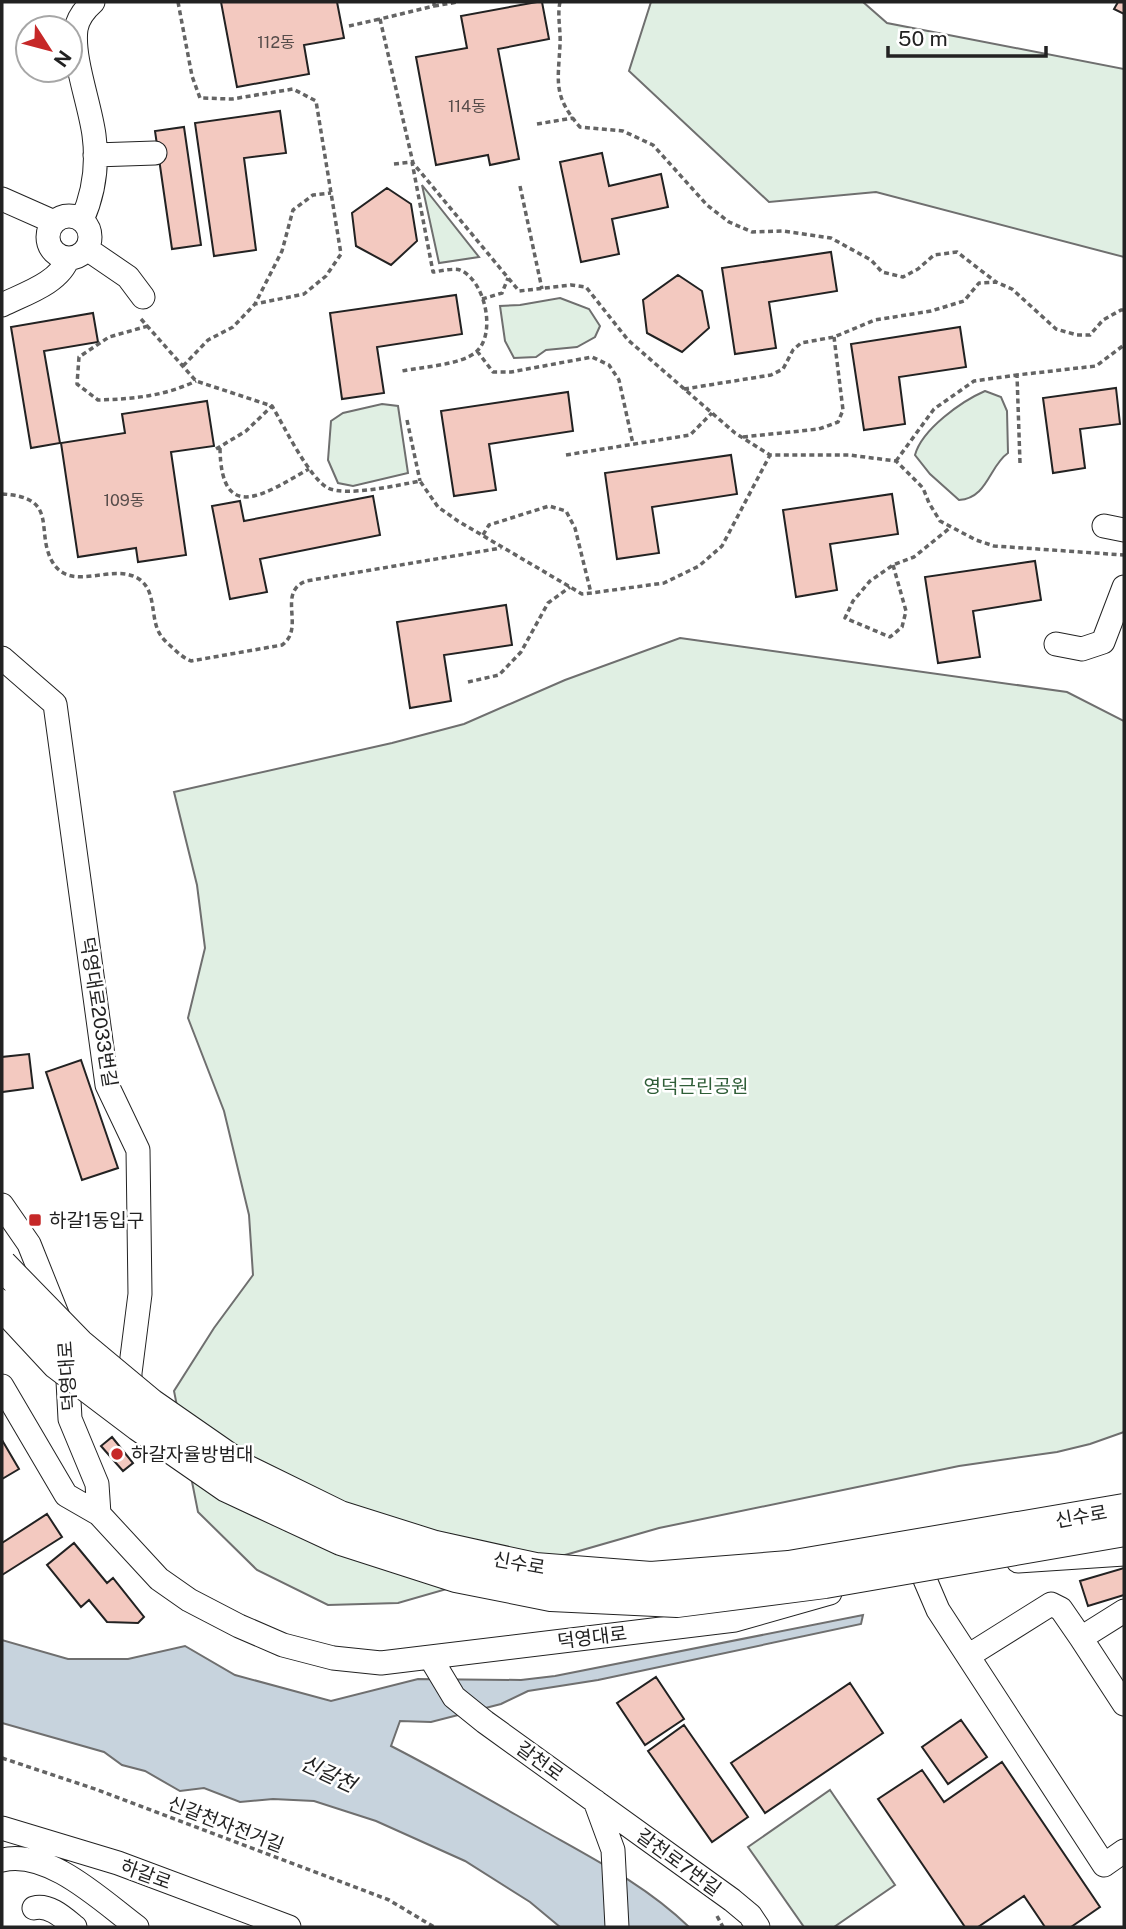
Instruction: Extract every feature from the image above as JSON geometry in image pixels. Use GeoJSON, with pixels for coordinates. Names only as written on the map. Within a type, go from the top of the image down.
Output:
{"type":"FeatureCollection","features":[{"type":"Feature","properties":{"kind":"main road","name":"신수로"},"geometry":{"type":"LineString","coordinates":[[2,1265],[89,1353],[151,1404],[246,1470],[340,1516],[435,1546],[523,1566],[651,1577],[789,1566],[1124,1509]]}},
{"type":"Feature","properties":{"kind":"main road","name":"신수로"},"geometry":{"type":"LineString","coordinates":[[2,1305],[57,1364],[139,1426],[227,1487],[341,1540],[456,1577],[538,1593],[677,1602],[825,1583],[1124,1531]]}},
{"type":"Feature","properties":{"kind":"street"},"geometry":{"type":"LineString","coordinates":[[82,220],[92,195],[95,155],[91,115],[76,40],[79,20],[93,2]]}},
{"type":"Feature","properties":{"kind":"street"},"geometry":{"type":"LineString","coordinates":[[95,155],[155,153]]}},
{"type":"Feature","properties":{"kind":"street"},"geometry":{"type":"LineString","coordinates":[[2,199],[54,222]]}},
{"type":"Feature","properties":{"kind":"street"},"geometry":{"type":"LineString","coordinates":[[2,305],[55,278],[77,253],[90,236],[82,220],[65,216],[54,222],[48,234],[51,247],[61,256],[77,253],[128,277],[143,297]]}},
{"type":"Feature","properties":{"kind":"street"},"geometry":{"type":"LineString","coordinates":[[1056,644],[1082,649],[1103,642],[1124,587]]}},
{"type":"Feature","properties":{"kind":"street","name":"덕영대로2033번길"},"geometry":{"type":"LineString","coordinates":[[2,658],[55,704],[107,1085],[138,1150],[140,1294],[130,1373],[129,1428]]}},
{"type":"Feature","properties":{"kind":"street","name":"덕영대로"},"geometry":{"type":"LineString","coordinates":[[2,1205],[29,1244],[66,1336],[70,1419],[97,1484],[99,1514]]}},
{"type":"Feature","properties":{"kind":"street","name":"덕영대로"},"geometry":{"type":"LineString","coordinates":[[2,1386],[66,1495],[99,1514],[159,1579],[189,1600],[261,1636],[282,1645],[333,1658],[382,1663],[735,1620],[920,1568],[1124,1554]]}},
{"type":"Feature","properties":{"kind":"street"},"geometry":{"type":"LineString","coordinates":[[920,1568],[938,1610],[1104,1865],[1124,1851]]}},
{"type":"Feature","properties":{"kind":"street"},"geometry":{"type":"LineString","coordinates":[[968,1656],[1051,1604],[1061,1609],[1124,1704]]}},
{"type":"Feature","properties":{"kind":"street"},"geometry":{"type":"LineString","coordinates":[[1080,1638],[1124,1611]]}},
{"type":"Feature","properties":{"kind":"street","name":"갈천로"},"geometry":{"type":"LineString","coordinates":[[430,1657],[454,1697],[595,1801]]}},
{"type":"Feature","properties":{"kind":"street"},"geometry":{"type":"LineString","coordinates":[[595,1801],[613,1850],[617,1927]]}},
{"type":"Feature","properties":{"kind":"street","name":"갈천로7번길"},"geometry":{"type":"LineString","coordinates":[[595,1801],[732,1900],[750,1915],[758,1927]]}},
{"type":"Feature","properties":{"kind":"street","name":"하갈로"},"geometry":{"type":"LineString","coordinates":[[2,1828],[118,1863],[289,1927]]}},
{"type":"Feature","properties":{"kind":"street"},"geometry":{"type":"LineString","coordinates":[[2,1860],[32,1860],[51,1867],[85,1888],[137,1927]]}},
{"type":"Feature","properties":{"kind":"street"},"geometry":{"type":"LineString","coordinates":[[34,1908],[40,1906],[61,1915],[75,1927]]}},
{"type":"Feature","properties":{"kind":"path"},"geometry":{"type":"LineString","coordinates":[[178,2],[192,76],[200,98],[232,99],[293,89],[316,101],[341,254],[326,276],[304,294],[255,304]]}},
{"type":"Feature","properties":{"kind":"path"},"geometry":{"type":"LineString","coordinates":[[349,26],[434,4],[458,2]]}},
{"type":"Feature","properties":{"kind":"path"},"geometry":{"type":"LineString","coordinates":[[560,2],[560,46],[556,77],[563,104],[573,118],[580,127],[623,131],[653,145],[707,205],[729,222],[752,232],[783,231],[831,238],[872,260],[882,272],[903,277],[918,269],[934,255],[957,252],[996,282],[1012,289],[1056,329],[1077,335],[1090,335],[1104,320],[1124,310]]}},
{"type":"Feature","properties":{"kind":"path"},"geometry":{"type":"LineString","coordinates":[[380,19],[433,272],[458,269],[470,276],[486,307],[487,331],[477,351],[460,360],[402,372]]}},
{"type":"Feature","properties":{"kind":"path"},"geometry":{"type":"LineString","coordinates":[[537,124],[573,118]]}},
{"type":"Feature","properties":{"kind":"path"},"geometry":{"type":"LineString","coordinates":[[394,164],[412,162]]}},
{"type":"Feature","properties":{"kind":"path"},"geometry":{"type":"LineString","coordinates":[[412,162],[519,291],[571,285],[586,286],[628,340],[741,437],[771,455],[849,455],[896,461],[923,488],[940,521],[976,540],[995,546],[1124,555]]}},
{"type":"Feature","properties":{"kind":"path"},"geometry":{"type":"LineString","coordinates":[[520,186],[542,289]]}},
{"type":"Feature","properties":{"kind":"path"},"geometry":{"type":"LineString","coordinates":[[183,366],[208,340],[233,327],[255,304],[282,251],[293,210],[313,195],[331,193]]}},
{"type":"Feature","properties":{"kind":"path"},"geometry":{"type":"LineString","coordinates":[[482,299],[502,293],[508,278]]}},
{"type":"Feature","properties":{"kind":"path"},"geometry":{"type":"LineString","coordinates":[[684,389],[771,375],[783,369],[793,350],[801,343],[834,337],[875,320],[931,311],[964,300],[979,283],[996,282]]}},
{"type":"Feature","properties":{"kind":"path"},"geometry":{"type":"LineString","coordinates":[[143,297],[139,316],[196,381],[272,406],[309,469],[326,487],[341,492],[420,481]]}},
{"type":"Feature","properties":{"kind":"path"},"geometry":{"type":"LineString","coordinates":[[148,327],[109,337],[79,357],[77,384],[98,400],[131,399],[174,391],[196,381]]}},
{"type":"Feature","properties":{"kind":"path"},"geometry":{"type":"LineString","coordinates":[[741,437],[820,429],[838,422],[843,410],[834,337]]}},
{"type":"Feature","properties":{"kind":"path"},"geometry":{"type":"LineString","coordinates":[[896,461],[934,409],[974,381],[1096,366],[1124,345]]}},
{"type":"Feature","properties":{"kind":"path"},"geometry":{"type":"LineString","coordinates":[[477,351],[493,372],[512,372],[592,357],[609,365],[619,380],[633,444]]}},
{"type":"Feature","properties":{"kind":"path"},"geometry":{"type":"LineString","coordinates":[[1017,375],[1020,463]]}},
{"type":"Feature","properties":{"kind":"path"},"geometry":{"type":"LineString","coordinates":[[272,406],[246,431],[218,448],[220,468],[230,491],[240,498],[254,497],[309,469]]}},
{"type":"Feature","properties":{"kind":"path"},"geometry":{"type":"LineString","coordinates":[[566,456],[690,435],[712,413]]}},
{"type":"Feature","properties":{"kind":"path"},"geometry":{"type":"LineString","coordinates":[[407,420],[420,481],[438,507],[582,594],[664,583],[699,566],[722,546],[771,455]]}},
{"type":"Feature","properties":{"kind":"path"},"geometry":{"type":"LineString","coordinates":[[2,494],[22,497],[36,505],[43,518],[50,558],[61,571],[80,577],[126,573],[140,580],[149,590],[156,627],[161,636],[191,661],[275,647],[287,641],[293,627],[291,596],[297,587],[306,581],[503,547]]}},
{"type":"Feature","properties":{"kind":"path"},"geometry":{"type":"LineString","coordinates":[[483,535],[489,525],[549,506],[566,511],[575,528],[591,593]]}},
{"type":"Feature","properties":{"kind":"path"},"geometry":{"type":"LineString","coordinates":[[893,565],[905,611],[902,627],[890,637],[845,618],[853,601],[870,581],[893,565],[914,557],[951,527]]}},
{"type":"Feature","properties":{"kind":"path"},"geometry":{"type":"LineString","coordinates":[[468,682],[499,675],[521,652],[548,603],[570,587]]}},
{"type":"Feature","properties":{"kind":"path","name":"신갈천자전거길"},"geometry":{"type":"LineString","coordinates":[[2,1758],[99,1790],[389,1900],[434,1927]]}},
{"type":"Feature","properties":{"kind":"green space"},"geometry":{"type":"Polygon","coordinates":[[[651,2],[863,2],[887,23],[1124,69],[1124,257],[876,192],[769,202],[629,71],[651,2]]]}},
{"type":"Feature","properties":{"kind":"green space"},"geometry":{"type":"Polygon","coordinates":[[[422,185],[479,257],[439,263],[422,185]]]}},
{"type":"Feature","properties":{"kind":"green space"},"geometry":{"type":"Polygon","coordinates":[[[560,298],[589,309],[600,326],[595,337],[577,347],[546,350],[536,357],[514,358],[505,341],[500,306],[560,298]]]}},
{"type":"Feature","properties":{"kind":"green space"},"geometry":{"type":"Polygon","coordinates":[[[985,391],[1001,397],[1007,411],[1008,453],[976,494],[959,500],[930,474],[915,455],[919,445],[934,426],[965,402],[985,391]]]}},
{"type":"Feature","properties":{"kind":"green space"},"geometry":{"type":"Polygon","coordinates":[[[382,404],[398,406],[408,473],[353,486],[338,483],[328,460],[331,421],[343,413],[382,404]]]}},
{"type":"Feature","properties":{"kind":"green space","name":"영덕근린공원"},"geometry":{"type":"Polygon","coordinates":[[[680,638],[1067,692],[1124,721],[1124,1432],[1057,1452],[959,1466],[659,1528],[398,1603],[328,1605],[257,1570],[198,1512],[174,1391],[214,1328],[253,1275],[249,1215],[224,1111],[188,1018],[205,948],[197,885],[174,792],[464,724],[565,680],[680,638]]]}},
{"type":"Feature","properties":{"kind":"green space"},"geometry":{"type":"Polygon","coordinates":[[[830,1790],[895,1885],[834,1927],[804,1927],[748,1847],[830,1790]]]}},
{"type":"Feature","properties":{"kind":"water","name":"신갈천"},"geometry":{"type":"Polygon","coordinates":[[[863,1615],[861,1624],[598,1680],[528,1691],[501,1704],[431,1722],[400,1721],[391,1746],[621,1875],[656,1899],[689,1927],[560,1927],[530,1902],[465,1861],[376,1821],[314,1801],[273,1799],[240,1802],[204,1788],[180,1791],[145,1771],[122,1765],[104,1752],[2,1723],[2,1640],[68,1659],[128,1659],[185,1646],[235,1675],[331,1701],[418,1679],[521,1680],[555,1676],[863,1615]]]}},
{"type":"Feature","properties":{"kind":"building"},"geometry":{"type":"Polygon","coordinates":[[[221,2],[337,2],[344,38],[304,45],[309,74],[237,87],[221,2]]]}},
{"type":"Feature","properties":{"kind":"building"},"geometry":{"type":"Polygon","coordinates":[[[542,2],[549,39],[498,49],[519,159],[490,165],[488,155],[436,165],[416,57],[467,48],[461,16],[542,2]]]}},
{"type":"Feature","properties":{"kind":"building"},"geometry":{"type":"Polygon","coordinates":[[[1118,2],[1124,2],[1124,14],[1114,9],[1118,2]]]}},
{"type":"Feature","properties":{"kind":"building"},"geometry":{"type":"Polygon","coordinates":[[[280,111],[286,153],[244,158],[256,250],[214,256],[195,123],[280,111]]]}},
{"type":"Feature","properties":{"kind":"building"},"geometry":{"type":"Polygon","coordinates":[[[184,127],[201,245],[172,249],[155,131],[184,127]]]}},
{"type":"Feature","properties":{"kind":"building"},"geometry":{"type":"Polygon","coordinates":[[[602,153],[609,186],[661,174],[668,207],[612,219],[619,254],[581,262],[560,162],[602,153]]]}},
{"type":"Feature","properties":{"kind":"building"},"geometry":{"type":"Polygon","coordinates":[[[387,188],[411,204],[417,241],[391,265],[356,246],[352,213],[387,188]]]}},
{"type":"Feature","properties":{"kind":"building"},"geometry":{"type":"Polygon","coordinates":[[[831,252],[837,291],[769,302],[776,348],[735,354],[722,268],[831,252]]]}},
{"type":"Feature","properties":{"kind":"building"},"geometry":{"type":"Polygon","coordinates":[[[678,275],[702,291],[709,328],[682,352],[647,333],[643,300],[678,275]]]}},
{"type":"Feature","properties":{"kind":"building"},"geometry":{"type":"Polygon","coordinates":[[[456,295],[462,334],[377,347],[384,393],[342,399],[330,313],[456,295]]]}},
{"type":"Feature","properties":{"kind":"building"},"geometry":{"type":"Polygon","coordinates":[[[93,313],[98,342],[44,351],[60,443],[31,448],[11,327],[93,313]]]}},
{"type":"Feature","properties":{"kind":"building"},"geometry":{"type":"Polygon","coordinates":[[[960,327],[966,367],[899,377],[905,424],[864,430],[851,344],[960,327]]]}},
{"type":"Feature","properties":{"kind":"building"},"geometry":{"type":"Polygon","coordinates":[[[1116,388],[1120,424],[1080,429],[1085,468],[1053,473],[1043,398],[1116,388]]]}},
{"type":"Feature","properties":{"kind":"building"},"geometry":{"type":"Polygon","coordinates":[[[568,392],[573,431],[489,444],[496,490],[454,496],[441,411],[568,392]]]}},
{"type":"Feature","properties":{"kind":"building"},"geometry":{"type":"Polygon","coordinates":[[[207,401],[214,446],[171,452],[186,555],[138,562],[136,548],[78,557],[61,443],[125,433],[122,414],[207,401]]]}},
{"type":"Feature","properties":{"kind":"building"},"geometry":{"type":"Polygon","coordinates":[[[731,455],[737,494],[652,507],[659,553],[617,559],[605,473],[731,455]]]}},
{"type":"Feature","properties":{"kind":"building"},"geometry":{"type":"Polygon","coordinates":[[[892,494],[898,534],[830,544],[837,590],[796,597],[783,510],[892,494]]]}},
{"type":"Feature","properties":{"kind":"building"},"geometry":{"type":"Polygon","coordinates":[[[373,496],[380,535],[260,559],[267,592],[230,599],[212,506],[240,501],[244,521],[373,496]]]}},
{"type":"Feature","properties":{"kind":"building"},"geometry":{"type":"Polygon","coordinates":[[[1035,561],[1041,600],[973,611],[980,657],[938,663],[925,577],[1035,561]]]}},
{"type":"Feature","properties":{"kind":"building"},"geometry":{"type":"Polygon","coordinates":[[[506,605],[512,645],[444,655],[451,701],[410,708],[397,622],[506,605]]]}},
{"type":"Feature","properties":{"kind":"building"},"geometry":{"type":"Polygon","coordinates":[[[29,1054],[33,1088],[2,1092],[2,1057],[29,1054]]]}},
{"type":"Feature","properties":{"kind":"building"},"geometry":{"type":"Polygon","coordinates":[[[81,1060],[118,1168],[82,1180],[46,1072],[81,1060]]]}},
{"type":"Feature","properties":{"kind":"building","name":"하갈자율방범대"},"geometry":{"type":"Polygon","coordinates":[[[112,1437],[133,1463],[123,1471],[101,1446],[112,1437]]]}},
{"type":"Feature","properties":{"kind":"building"},"geometry":{"type":"Polygon","coordinates":[[[2,1440],[19,1469],[2,1479],[2,1440]]]}},
{"type":"Feature","properties":{"kind":"building"},"geometry":{"type":"Polygon","coordinates":[[[47,1514],[62,1537],[2,1575],[2,1543],[47,1514]]]}},
{"type":"Feature","properties":{"kind":"building"},"geometry":{"type":"Polygon","coordinates":[[[74,1543],[107,1583],[113,1578],[144,1617],[138,1623],[107,1622],[89,1600],[81,1607],[47,1565],[74,1543]]]}},
{"type":"Feature","properties":{"kind":"building"},"geometry":{"type":"Polygon","coordinates":[[[1124,1568],[1124,1595],[1088,1606],[1080,1581],[1124,1568]]]}},
{"type":"Feature","properties":{"kind":"building"},"geometry":{"type":"Polygon","coordinates":[[[656,1677],[684,1719],[645,1745],[617,1703],[656,1677]]]}},
{"type":"Feature","properties":{"kind":"building"},"geometry":{"type":"Polygon","coordinates":[[[850,1683],[883,1733],[765,1813],[731,1763],[850,1683]]]}},
{"type":"Feature","properties":{"kind":"building"},"geometry":{"type":"Polygon","coordinates":[[[961,1720],[987,1757],[948,1784],[922,1747],[961,1720]]]}},
{"type":"Feature","properties":{"kind":"building"},"geometry":{"type":"Polygon","coordinates":[[[684,1725],[748,1817],[712,1842],[648,1751],[684,1725]]]}},
{"type":"Feature","properties":{"kind":"building"},"geometry":{"type":"Polygon","coordinates":[[[1002,1762],[1100,1907],[1071,1927],[1045,1927],[1024,1896],[978,1927],[965,1927],[878,1799],[922,1770],[944,1802],[1002,1762]]]}},
{"type":"Feature","properties":{"kind":"place","name":"하갈1동입구"},"geometry":{"type":"Point","coordinates":[35,1220]}},
{"type":"Feature","properties":{"kind":"place","name":"하갈자율방범대"},"geometry":{"type":"Point","coordinates":[117,1454]}}]}
